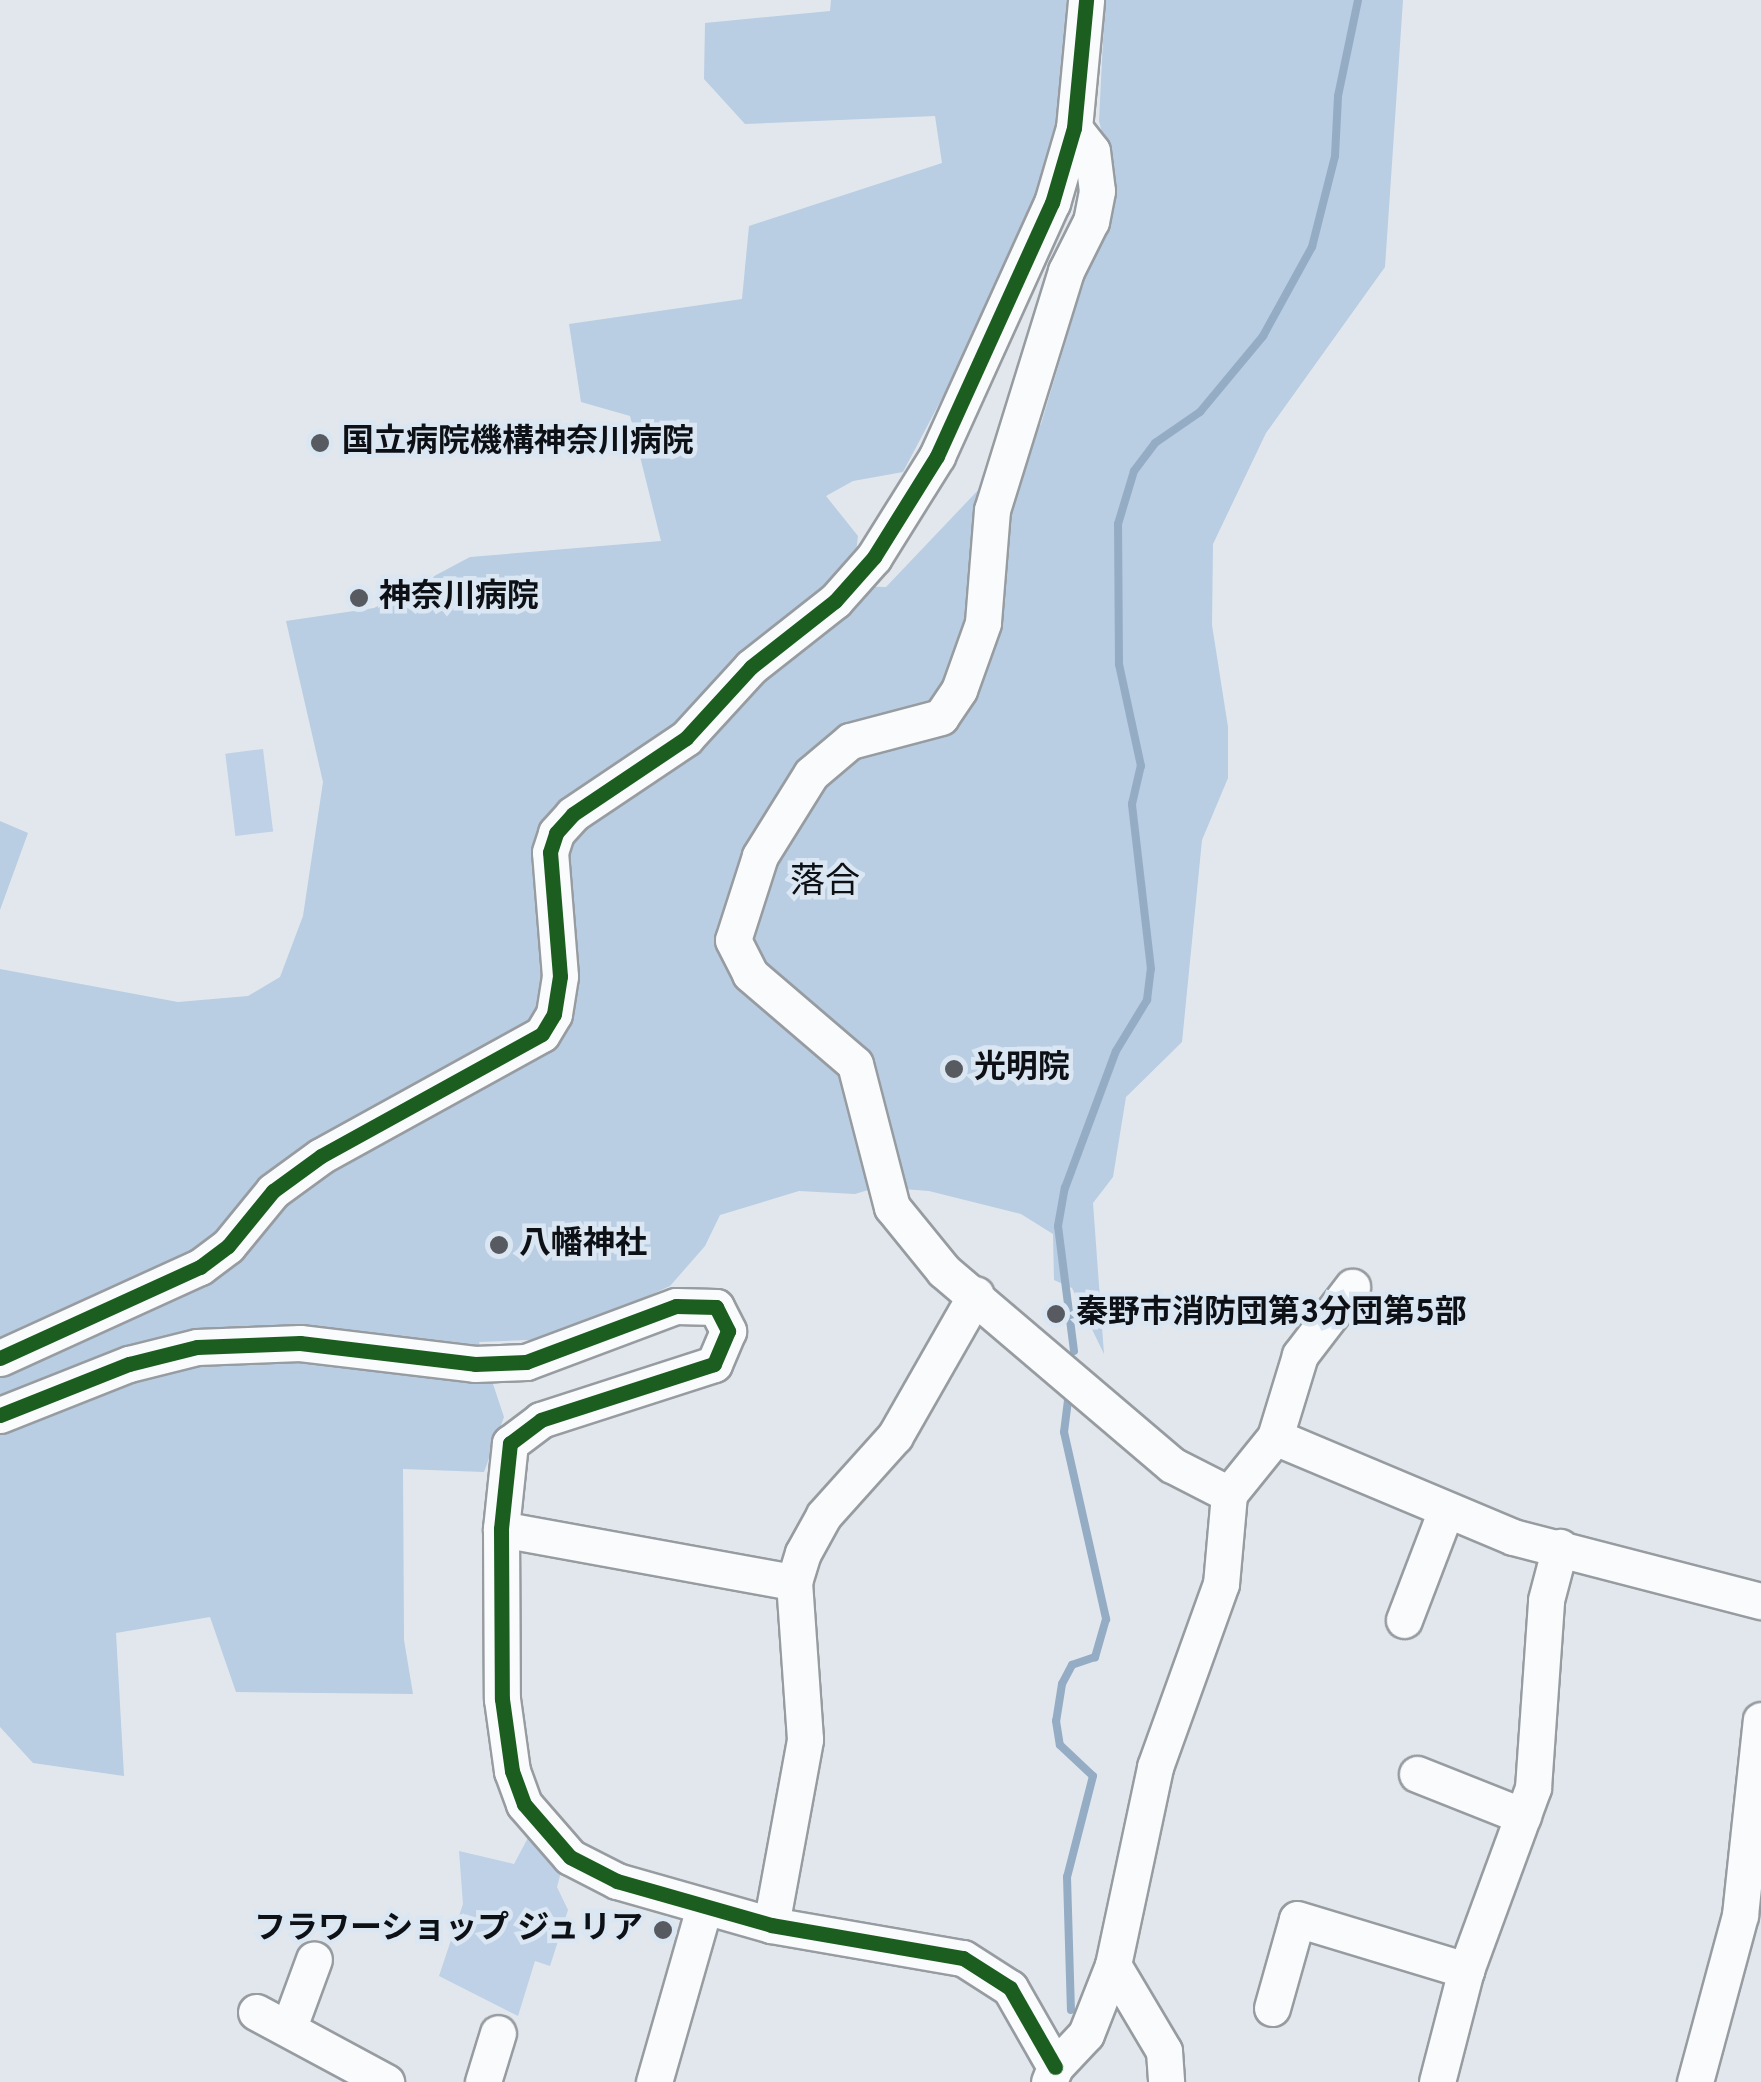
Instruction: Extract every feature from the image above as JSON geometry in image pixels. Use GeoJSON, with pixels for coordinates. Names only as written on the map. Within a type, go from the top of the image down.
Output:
{"type":"FeatureCollection","features":[{"type":"Feature","properties":{"kind":"street"},"geometry":{"type":"LineString","coordinates":[[0,1358],[200,1268],[273,1191],[322,1156],[542,1034],[554,1014],[560,976],[550,852],[556,833],[573,814],[686,738],[751,668],[835,601],[874,556],[936,456],[1052,203],[1074,128],[1086,0]]}},
{"type":"Feature","properties":{"kind":"street"},"geometry":{"type":"LineString","coordinates":[[1074,128],[1092,151],[1097,191],[1091,221],[1066,272],[992,510],[983,623],[959,690],[941,716],[850,741],[810,774],[760,856],[733,940],[750,974],[855,1064],[892,1207],[944,1271],[976,1294],[1172,1465],[1229,1494]]}},
{"type":"Feature","properties":{"kind":"street"},"geometry":{"type":"LineString","coordinates":[[927,1375],[944,1271]]}},
{"type":"Feature","properties":{"kind":"street"},"geometry":{"type":"LineString","coordinates":[[0,1414],[128,1364],[197,1347],[256,1340],[474,1364],[526,1362],[676,1306],[716,1307],[728,1331],[714,1364],[541,1420],[510,1443],[500,1530],[502,1698],[512,1771],[524,1804],[570,1858],[617,1881],[771,1925],[963,1958],[1010,1988],[1052,2074],[1086,2034],[1113,1965],[1154,1766],[1222,1584],[1229,1494],[1274,1437],[1300,1354],[1352,1287]]}},
{"type":"Feature","properties":{"kind":"street"},"geometry":{"type":"LineString","coordinates":[[771,1925],[805,1739],[794,1582],[824,1515],[895,1436],[976,1294]]}},
{"type":"Feature","properties":{"kind":"street"},"geometry":{"type":"LineString","coordinates":[[1274,1437],[1446,1510],[1560,1547],[1761,1601]]}},
{"type":"Feature","properties":{"kind":"street"},"geometry":{"type":"LineString","coordinates":[[1404,1620],[1446,1510]]}},
{"type":"Feature","properties":{"kind":"street"},"geometry":{"type":"LineString","coordinates":[[500,1530],[794,1582]]}},
{"type":"Feature","properties":{"kind":"street"},"geometry":{"type":"LineString","coordinates":[[1437,2082],[1466,1970],[1533,1788],[1542,1716],[1546,1600],[1560,1547]]}},
{"type":"Feature","properties":{"kind":"street"},"geometry":{"type":"LineString","coordinates":[[1695,2082],[1720,1970],[1750,1916],[1761,1720]]}},
{"type":"Feature","properties":{"kind":"street"},"geometry":{"type":"LineString","coordinates":[[1417,1774],[1523,1816]]}},
{"type":"Feature","properties":{"kind":"street"},"geometry":{"type":"LineString","coordinates":[[654,2082],[704,1908]]}},
{"type":"Feature","properties":{"kind":"street"},"geometry":{"type":"LineString","coordinates":[[1272,2008],[1299,1908],[1466,1970]]}},
{"type":"Feature","properties":{"kind":"street"},"geometry":{"type":"LineString","coordinates":[[289,2026],[314,1959]]}},
{"type":"Feature","properties":{"kind":"street"},"geometry":{"type":"LineString","coordinates":[[1113,1965],[1164,2051],[1166,2082]]}},
{"type":"Feature","properties":{"kind":"street"},"geometry":{"type":"LineString","coordinates":[[256,2012],[289,2026],[386,2082]]}},
{"type":"Feature","properties":{"kind":"street"},"geometry":{"type":"LineString","coordinates":[[483,2082],[498,2033]]}},
{"type":"Feature","properties":{"kind":"shaded area"},"geometry":{"type":"Polygon","coordinates":[[[831,0],[1067,0],[1059,151],[1017,256],[903,472],[853,481],[826,496],[858,536],[852,586],[886,587],[1041,424],[1114,180],[1099,121],[1105,0],[1403,0],[1385,267],[1266,433],[1213,544],[1212,625],[1228,727],[1228,778],[1202,840],[1182,1042],[1126,1097],[1113,1177],[1093,1203],[1104,1354],[1072,1288],[1054,1280],[1053,1234],[1021,1214],[929,1191],[878,1187],[855,1194],[799,1191],[720,1215],[705,1246],[670,1286],[554,1339],[479,1342],[504,1417],[484,1472],[403,1469],[404,1640],[413,1694],[236,1692],[210,1617],[116,1633],[124,1776],[33,1763],[0,1727],[0,969],[178,1002],[248,996],[280,977],[303,916],[323,782],[286,621],[374,608],[470,557],[661,541],[630,416],[581,402],[569,324],[742,299],[749,226],[942,163],[935,116],[745,124],[704,79],[705,23],[830,11],[831,0]]]}},
{"type":"Feature","properties":{"kind":"shaded area"},"geometry":{"type":"Polygon","coordinates":[[[263,749],[273,831],[235,836],[225,754],[263,749]]]}},
{"type":"Feature","properties":{"kind":"shaded area"},"geometry":{"type":"Polygon","coordinates":[[[0,821],[28,833],[0,910],[0,821]]]}},
{"type":"Feature","properties":{"kind":"shaded area"},"geometry":{"type":"Polygon","coordinates":[[[530,1834],[562,1868],[557,1887],[568,1910],[550,1966],[535,1961],[518,2016],[439,1976],[463,1904],[459,1851],[514,1864],[530,1834]]]}},
{"type":"Feature","properties":{"kind":"waterway"},"geometry":{"type":"LineString","coordinates":[[1074,1351],[1058,1226],[1065,1188],[1116,1051],[1147,1000],[1151,969],[1132,804],[1141,766],[1119,664],[1118,524],[1134,471],[1155,443],[1200,412],[1263,336],[1312,247],[1335,156],[1338,96],[1358,0]]}},
{"type":"Feature","properties":{"kind":"waterway"},"geometry":{"type":"LineString","coordinates":[[1068,1400],[1064,1432],[1106,1619],[1095,1657],[1072,1665],[1062,1684],[1056,1721],[1060,1745],[1093,1776],[1067,1877],[1071,2010]]}},
{"type":"Feature","properties":{"kind":"cycle path"},"geometry":{"type":"LineString","coordinates":[[0,1358],[200,1267],[228,1246],[273,1191],[321,1156],[542,1034],[554,1014],[560,976],[550,852],[556,833],[573,814],[686,738],[751,667],[835,601],[874,557],[937,456],[1052,203],[1074,128],[1086,0]]}},
{"type":"Feature","properties":{"kind":"cycle path"},"geometry":{"type":"LineString","coordinates":[[0,1415],[129,1364],[197,1347],[300,1343],[475,1364],[526,1362],[676,1306],[716,1307],[728,1331],[714,1364],[541,1420],[510,1443],[501,1529],[502,1699],[512,1771],[524,1804],[570,1857],[617,1881],[771,1925],[963,1958],[1010,1988],[1055,2067]]}},
{"type":"Feature","properties":{"kind":"place","name":"国立病院機構神奈川病院"},"geometry":{"type":"Point","coordinates":[320,443]}},
{"type":"Feature","properties":{"kind":"place","name":"神奈川病院"},"geometry":{"type":"Point","coordinates":[359,598]}},
{"type":"Feature","properties":{"kind":"place","name":"光明院"},"geometry":{"type":"Point","coordinates":[954,1069]}},
{"type":"Feature","properties":{"kind":"place","name":"八幡神社"},"geometry":{"type":"Point","coordinates":[499,1245]}},
{"type":"Feature","properties":{"kind":"place","name":"秦野市消防団第3分団第5部"},"geometry":{"type":"Point","coordinates":[1056,1314]}},
{"type":"Feature","properties":{"kind":"place","name":"フラワーショップ ジュリア"},"geometry":{"type":"Point","coordinates":[663,1930]}},
{"type":"Feature","properties":{"kind":"district","name":"落合"},"geometry":{"type":"Point","coordinates":[825,883]}}]}
